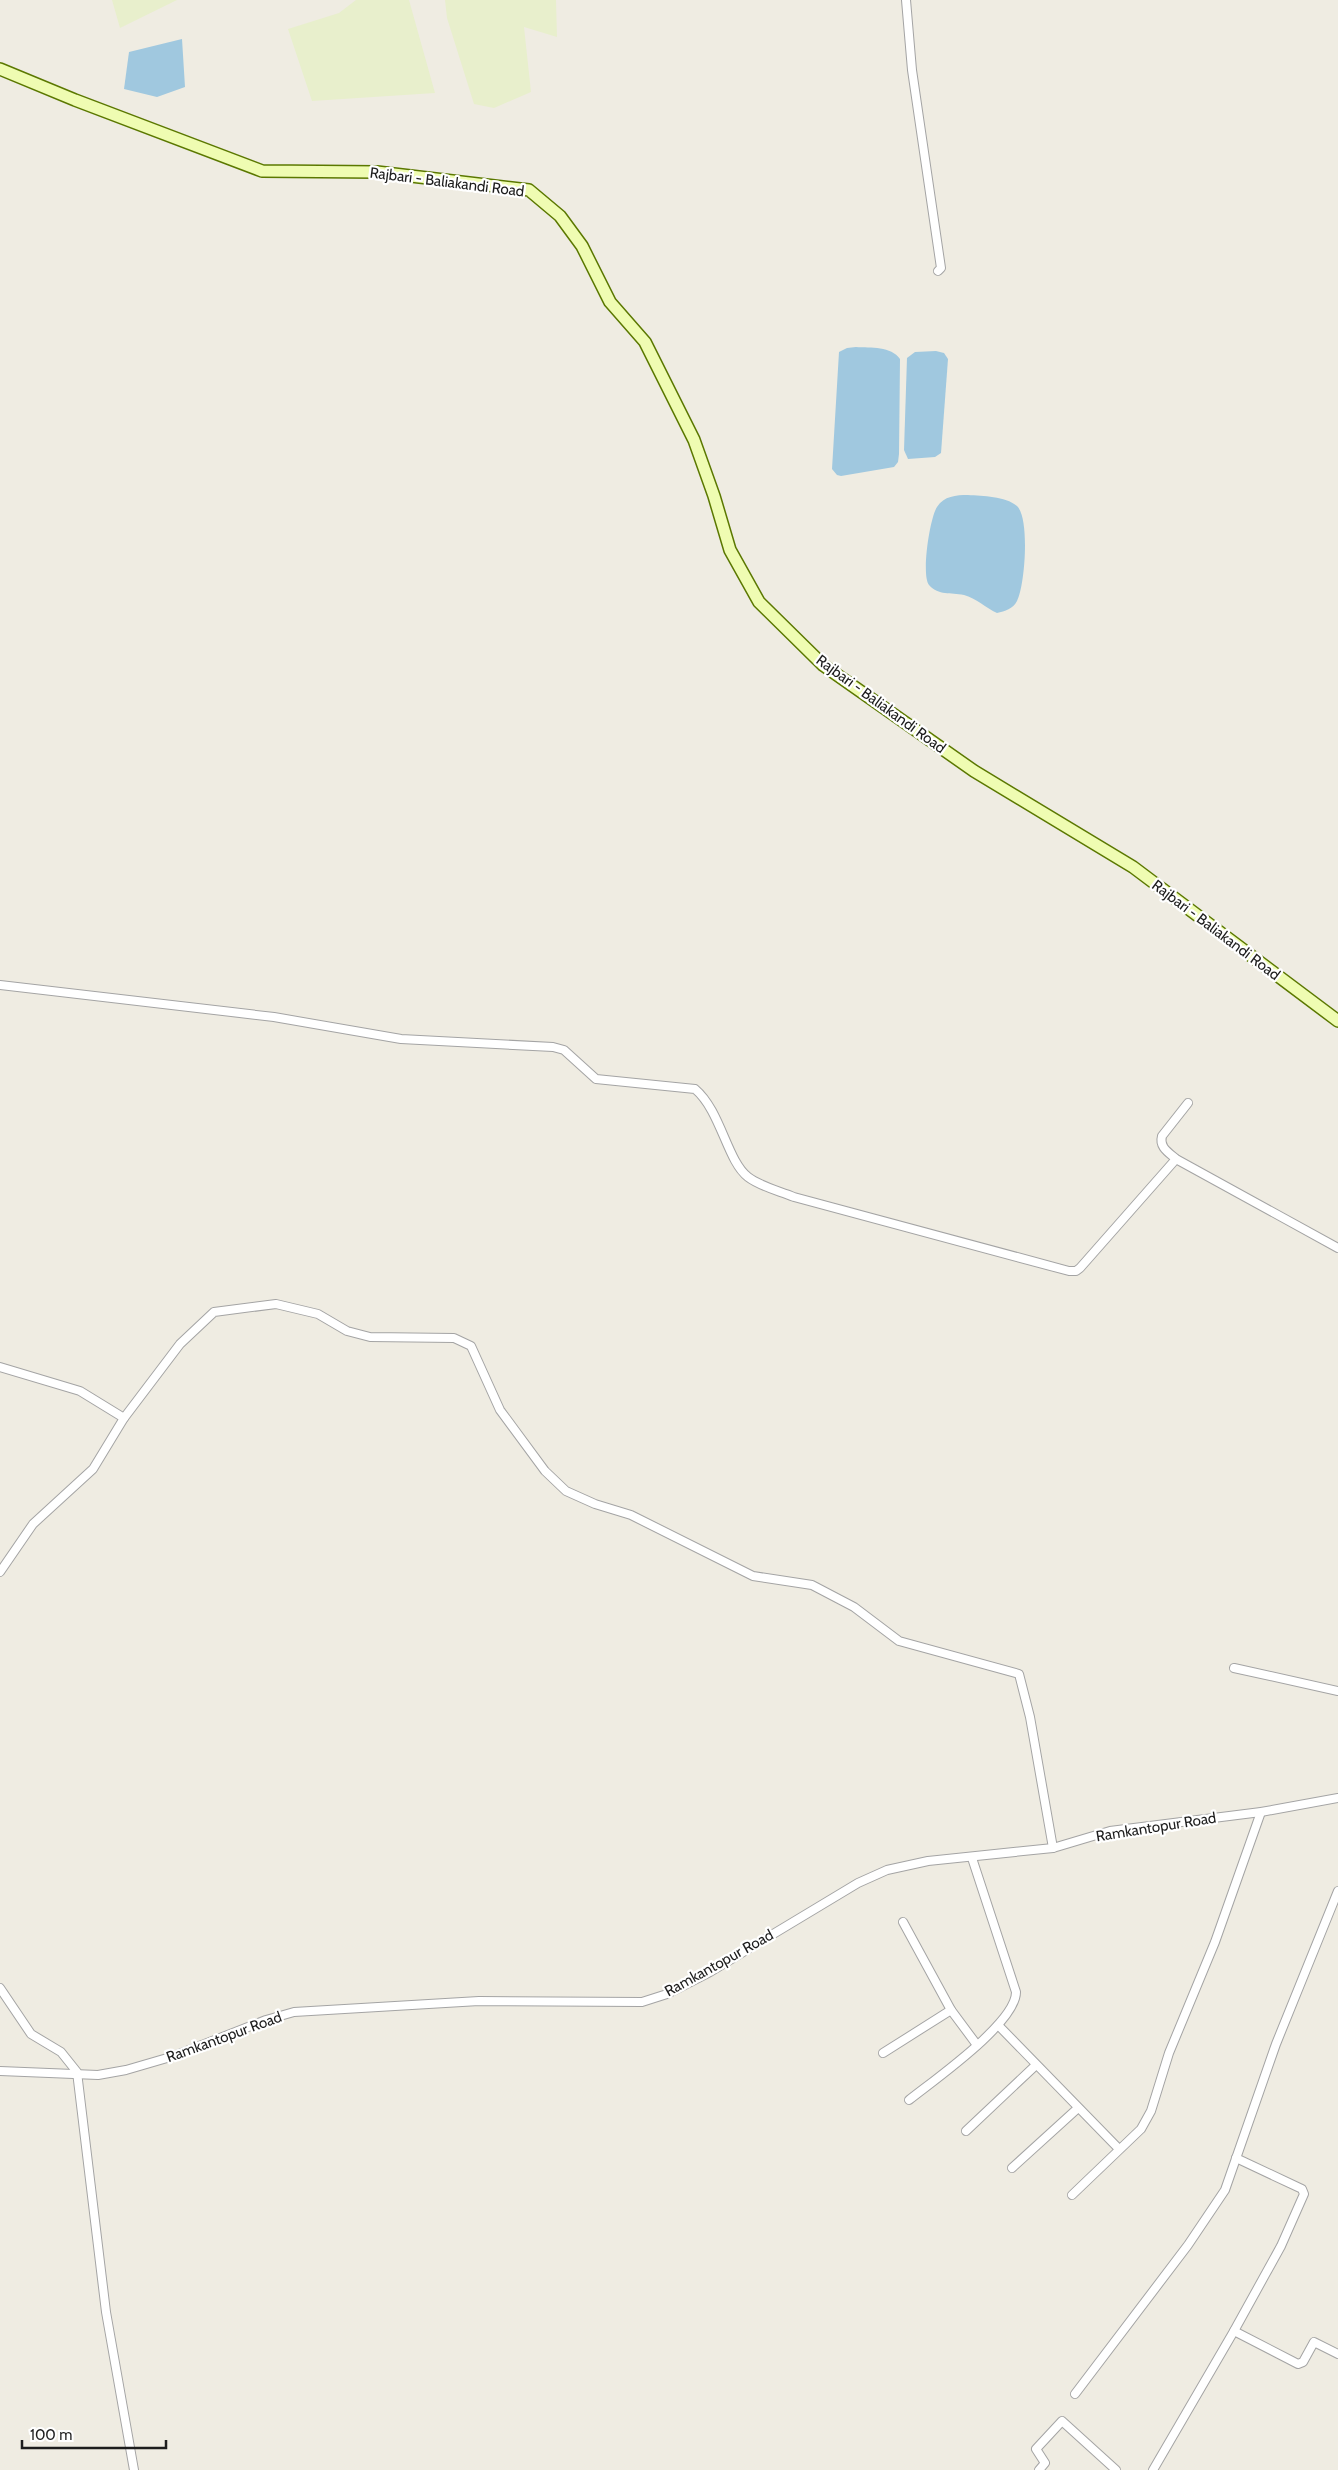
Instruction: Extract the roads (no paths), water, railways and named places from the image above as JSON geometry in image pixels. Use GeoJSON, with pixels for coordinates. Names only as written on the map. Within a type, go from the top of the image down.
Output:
{"type":"FeatureCollection","features":[{"type":"Feature","properties":{"kind":"main road","name":"Rajbari - Baliakandi Road"},"geometry":{"type":"LineString","coordinates":[[0,69],[75,100],[262,170],[377,172],[529,190],[560,216],[582,246],[610,302],[645,342],[694,440],[714,496],[730,550],[759,602],[823,666],[974,771],[1133,867],[1338,1021]]}},
{"type":"Feature","properties":{"kind":"street"},"geometry":{"type":"LineString","coordinates":[[906,0],[912,70],[941,268],[938,271]]}},
{"type":"Feature","properties":{"kind":"street"},"geometry":{"type":"LineString","coordinates":[[0,985],[274,1017],[401,1039],[559,1048],[564,1050],[596,1079],[695,1089],[710,1106],[739,1167],[748,1177],[759,1182],[794,1197],[1069,1271],[1076,1271],[1080,1268],[1176,1160]]}},
{"type":"Feature","properties":{"kind":"street"},"geometry":{"type":"LineString","coordinates":[[1188,1103],[1162,1136],[1163,1148],[1176,1160],[1338,1248]]}},
{"type":"Feature","properties":{"kind":"street"},"geometry":{"type":"LineString","coordinates":[[0,1572],[34,1524],[93,1469],[124,1418],[180,1344],[214,1312],[276,1304],[318,1314],[347,1331],[370,1337],[454,1338],[471,1346],[500,1410],[545,1471],[566,1491],[595,1504],[631,1515],[753,1576],[812,1586],[854,1607],[899,1641],[1019,1674],[1030,1717],[1053,1848]]}},
{"type":"Feature","properties":{"kind":"street"},"geometry":{"type":"LineString","coordinates":[[0,1367],[80,1391],[124,1418]]}},
{"type":"Feature","properties":{"kind":"street"},"geometry":{"type":"LineString","coordinates":[[1234,1668],[1338,1691]]}},
{"type":"Feature","properties":{"kind":"street","name":"Ramkantopur Road"},"geometry":{"type":"LineString","coordinates":[[0,2071],[98,2074],[126,2070],[174,2056],[266,2020],[294,2012],[479,2002],[642,2002],[667,1994],[710,1972],[858,1882],[888,1870],[914,1864],[1053,1848],[1110,1831],[1261,1812],[1338,1798]]}},
{"type":"Feature","properties":{"kind":"street"},"geometry":{"type":"LineString","coordinates":[[1072,2195],[1141,2129],[1151,2111],[1169,2053],[1215,1942],[1261,1812]]}},
{"type":"Feature","properties":{"kind":"street"},"geometry":{"type":"LineString","coordinates":[[909,2100],[978,2045],[998,2025],[1016,2000],[1016,1992],[972,1858]]}},
{"type":"Feature","properties":{"kind":"street"},"geometry":{"type":"LineString","coordinates":[[1075,2394],[1188,2245],[1225,2190],[1276,2044],[1338,1891]]}},
{"type":"Feature","properties":{"kind":"street"},"geometry":{"type":"LineString","coordinates":[[904,1922],[951,2010],[978,2045]]}},
{"type":"Feature","properties":{"kind":"street"},"geometry":{"type":"LineString","coordinates":[[0,1988],[31,2034],[61,2052],[77,2072],[106,2312],[134,2470]]}},
{"type":"Feature","properties":{"kind":"street"},"geometry":{"type":"LineString","coordinates":[[883,2054],[951,2010]]}},
{"type":"Feature","properties":{"kind":"street"},"geometry":{"type":"LineString","coordinates":[[998,2025],[1119,2149]]}},
{"type":"Feature","properties":{"kind":"street"},"geometry":{"type":"LineString","coordinates":[[966,2131],[1036,2065]]}},
{"type":"Feature","properties":{"kind":"street"},"geometry":{"type":"LineString","coordinates":[[1012,2168],[1078,2108]]}},
{"type":"Feature","properties":{"kind":"street"},"geometry":{"type":"LineString","coordinates":[[1154,2470],[1234,2331],[1280,2246],[1304,2194],[1302,2189],[1236,2158]]}},
{"type":"Feature","properties":{"kind":"street"},"geometry":{"type":"LineString","coordinates":[[1234,2331],[1298,2364],[1302,2362],[1314,2342],[1338,2354]]}},
{"type":"Feature","properties":{"kind":"street"},"geometry":{"type":"LineString","coordinates":[[1038,2470],[1045,2463],[1036,2449],[1062,2421],[1116,2470]]}},
{"type":"Feature","properties":{"kind":"water"},"geometry":{"type":"Polygon","coordinates":[[[182,39],[185,87],[157,97],[124,89],[129,52],[182,39]]]}},
{"type":"Feature","properties":{"kind":"water"},"geometry":{"type":"Polygon","coordinates":[[[847,348],[886,350],[900,359],[899,454],[898,462],[894,467],[841,476],[837,475],[832,469],[839,352],[847,348]]]}},
{"type":"Feature","properties":{"kind":"water"},"geometry":{"type":"Polygon","coordinates":[[[936,351],[944,353],[948,359],[941,453],[935,457],[908,459],[904,450],[907,358],[915,352],[936,351]]]}},
{"type":"Feature","properties":{"kind":"water"},"geometry":{"type":"Polygon","coordinates":[[[955,496],[994,497],[1012,503],[1017,506],[1021,513],[1024,524],[1025,552],[1020,593],[1017,601],[1011,608],[997,613],[973,598],[937,591],[929,585],[927,579],[927,546],[934,513],[943,500],[955,496]]]}}]}
